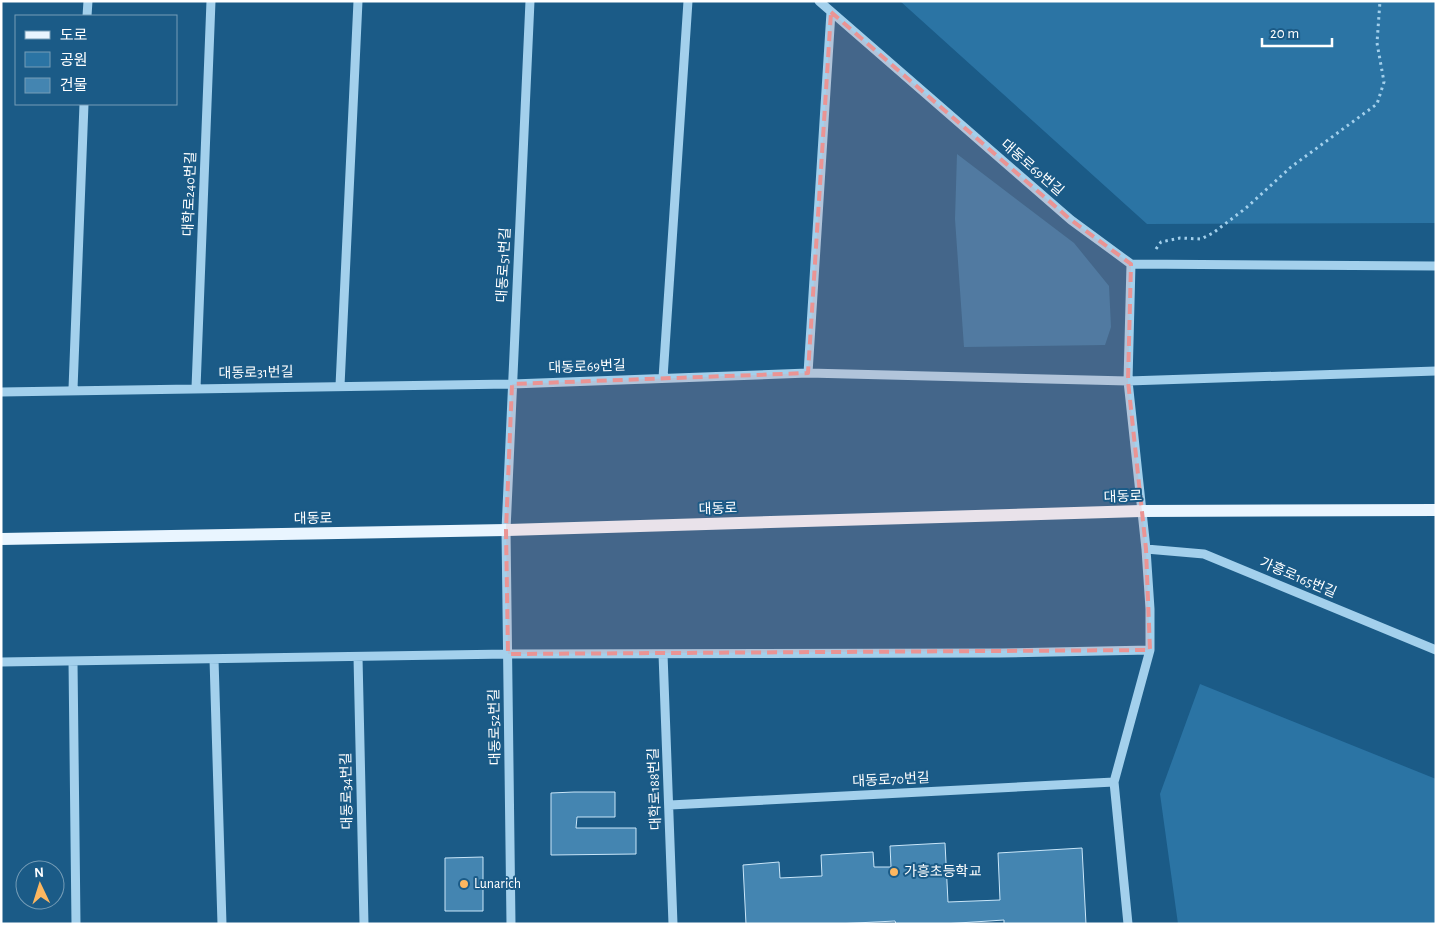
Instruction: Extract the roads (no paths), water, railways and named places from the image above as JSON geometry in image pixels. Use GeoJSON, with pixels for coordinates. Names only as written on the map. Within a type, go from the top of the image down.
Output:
{"type":"FeatureCollection","features":[{"type":"Feature","properties":{"kind":"main road","name":"대동로"},"geometry":{"type":"LineString","coordinates":[[1,539],[506,530],[1141,511],[1436,510]]}},
{"type":"Feature","properties":{"kind":"street"},"geometry":{"type":"LineString","coordinates":[[87,15],[88,1]]}},
{"type":"Feature","properties":{"kind":"street","name":"대학로240번길"},"geometry":{"type":"LineString","coordinates":[[196,388],[211,1]]}},
{"type":"Feature","properties":{"kind":"street"},"geometry":{"type":"LineString","coordinates":[[340,386],[358,1]]}},
{"type":"Feature","properties":{"kind":"street","name":"대동로51번길"},"geometry":{"type":"LineString","coordinates":[[506,530],[530,1]]}},
{"type":"Feature","properties":{"kind":"street"},"geometry":{"type":"LineString","coordinates":[[663,378],[688,1]]}},
{"type":"Feature","properties":{"kind":"street","name":"대동로69번길"},"geometry":{"type":"LineString","coordinates":[[819,1],[1071,220],[1131,264]]}},
{"type":"Feature","properties":{"kind":"street"},"geometry":{"type":"LineString","coordinates":[[808,373],[831,12]]}},
{"type":"Feature","properties":{"kind":"street"},"geometry":{"type":"LineString","coordinates":[[73,389],[84,105]]}},
{"type":"Feature","properties":{"kind":"street"},"geometry":{"type":"LineString","coordinates":[[1128,924],[1114,782],[1150,650],[1150,609],[1146,549],[1128,381],[1131,264],[1436,266]]}},
{"type":"Feature","properties":{"kind":"street","name":"대동로69번길"},"geometry":{"type":"LineString","coordinates":[[512,384],[808,373],[1128,381],[1436,371]]}},
{"type":"Feature","properties":{"kind":"street","name":"대동로31번길"},"geometry":{"type":"LineString","coordinates":[[1,392],[73,389],[512,384]]}},
{"type":"Feature","properties":{"kind":"street","name":"대동로52번길"},"geometry":{"type":"LineString","coordinates":[[506,530],[510,924]]}},
{"type":"Feature","properties":{"kind":"street","name":"가흥로165번길"},"geometry":{"type":"LineString","coordinates":[[1146,549],[1204,554],[1436,650]]}},
{"type":"Feature","properties":{"kind":"street"},"geometry":{"type":"LineString","coordinates":[[1,662],[508,654],[1000,653],[1150,650]]}},
{"type":"Feature","properties":{"kind":"street","name":"대학로188번길"},"geometry":{"type":"LineString","coordinates":[[663,654],[673,924]]}},
{"type":"Feature","properties":{"kind":"street","name":"대동로34번길"},"geometry":{"type":"LineString","coordinates":[[358,657],[364,924]]}},
{"type":"Feature","properties":{"kind":"street"},"geometry":{"type":"LineString","coordinates":[[214,659],[222,924]]}},
{"type":"Feature","properties":{"kind":"street"},"geometry":{"type":"LineString","coordinates":[[73,661],[76,924]]}},
{"type":"Feature","properties":{"kind":"street","name":"대동로70번길"},"geometry":{"type":"LineString","coordinates":[[670,805],[1114,782]]}},
{"type":"Feature","properties":{"kind":"place","name":"가흥초등학교"},"geometry":{"type":"Point","coordinates":[894,872]}},
{"type":"Feature","properties":{"kind":"place","name":"Lunarich"},"geometry":{"type":"Point","coordinates":[464,884]}}]}
